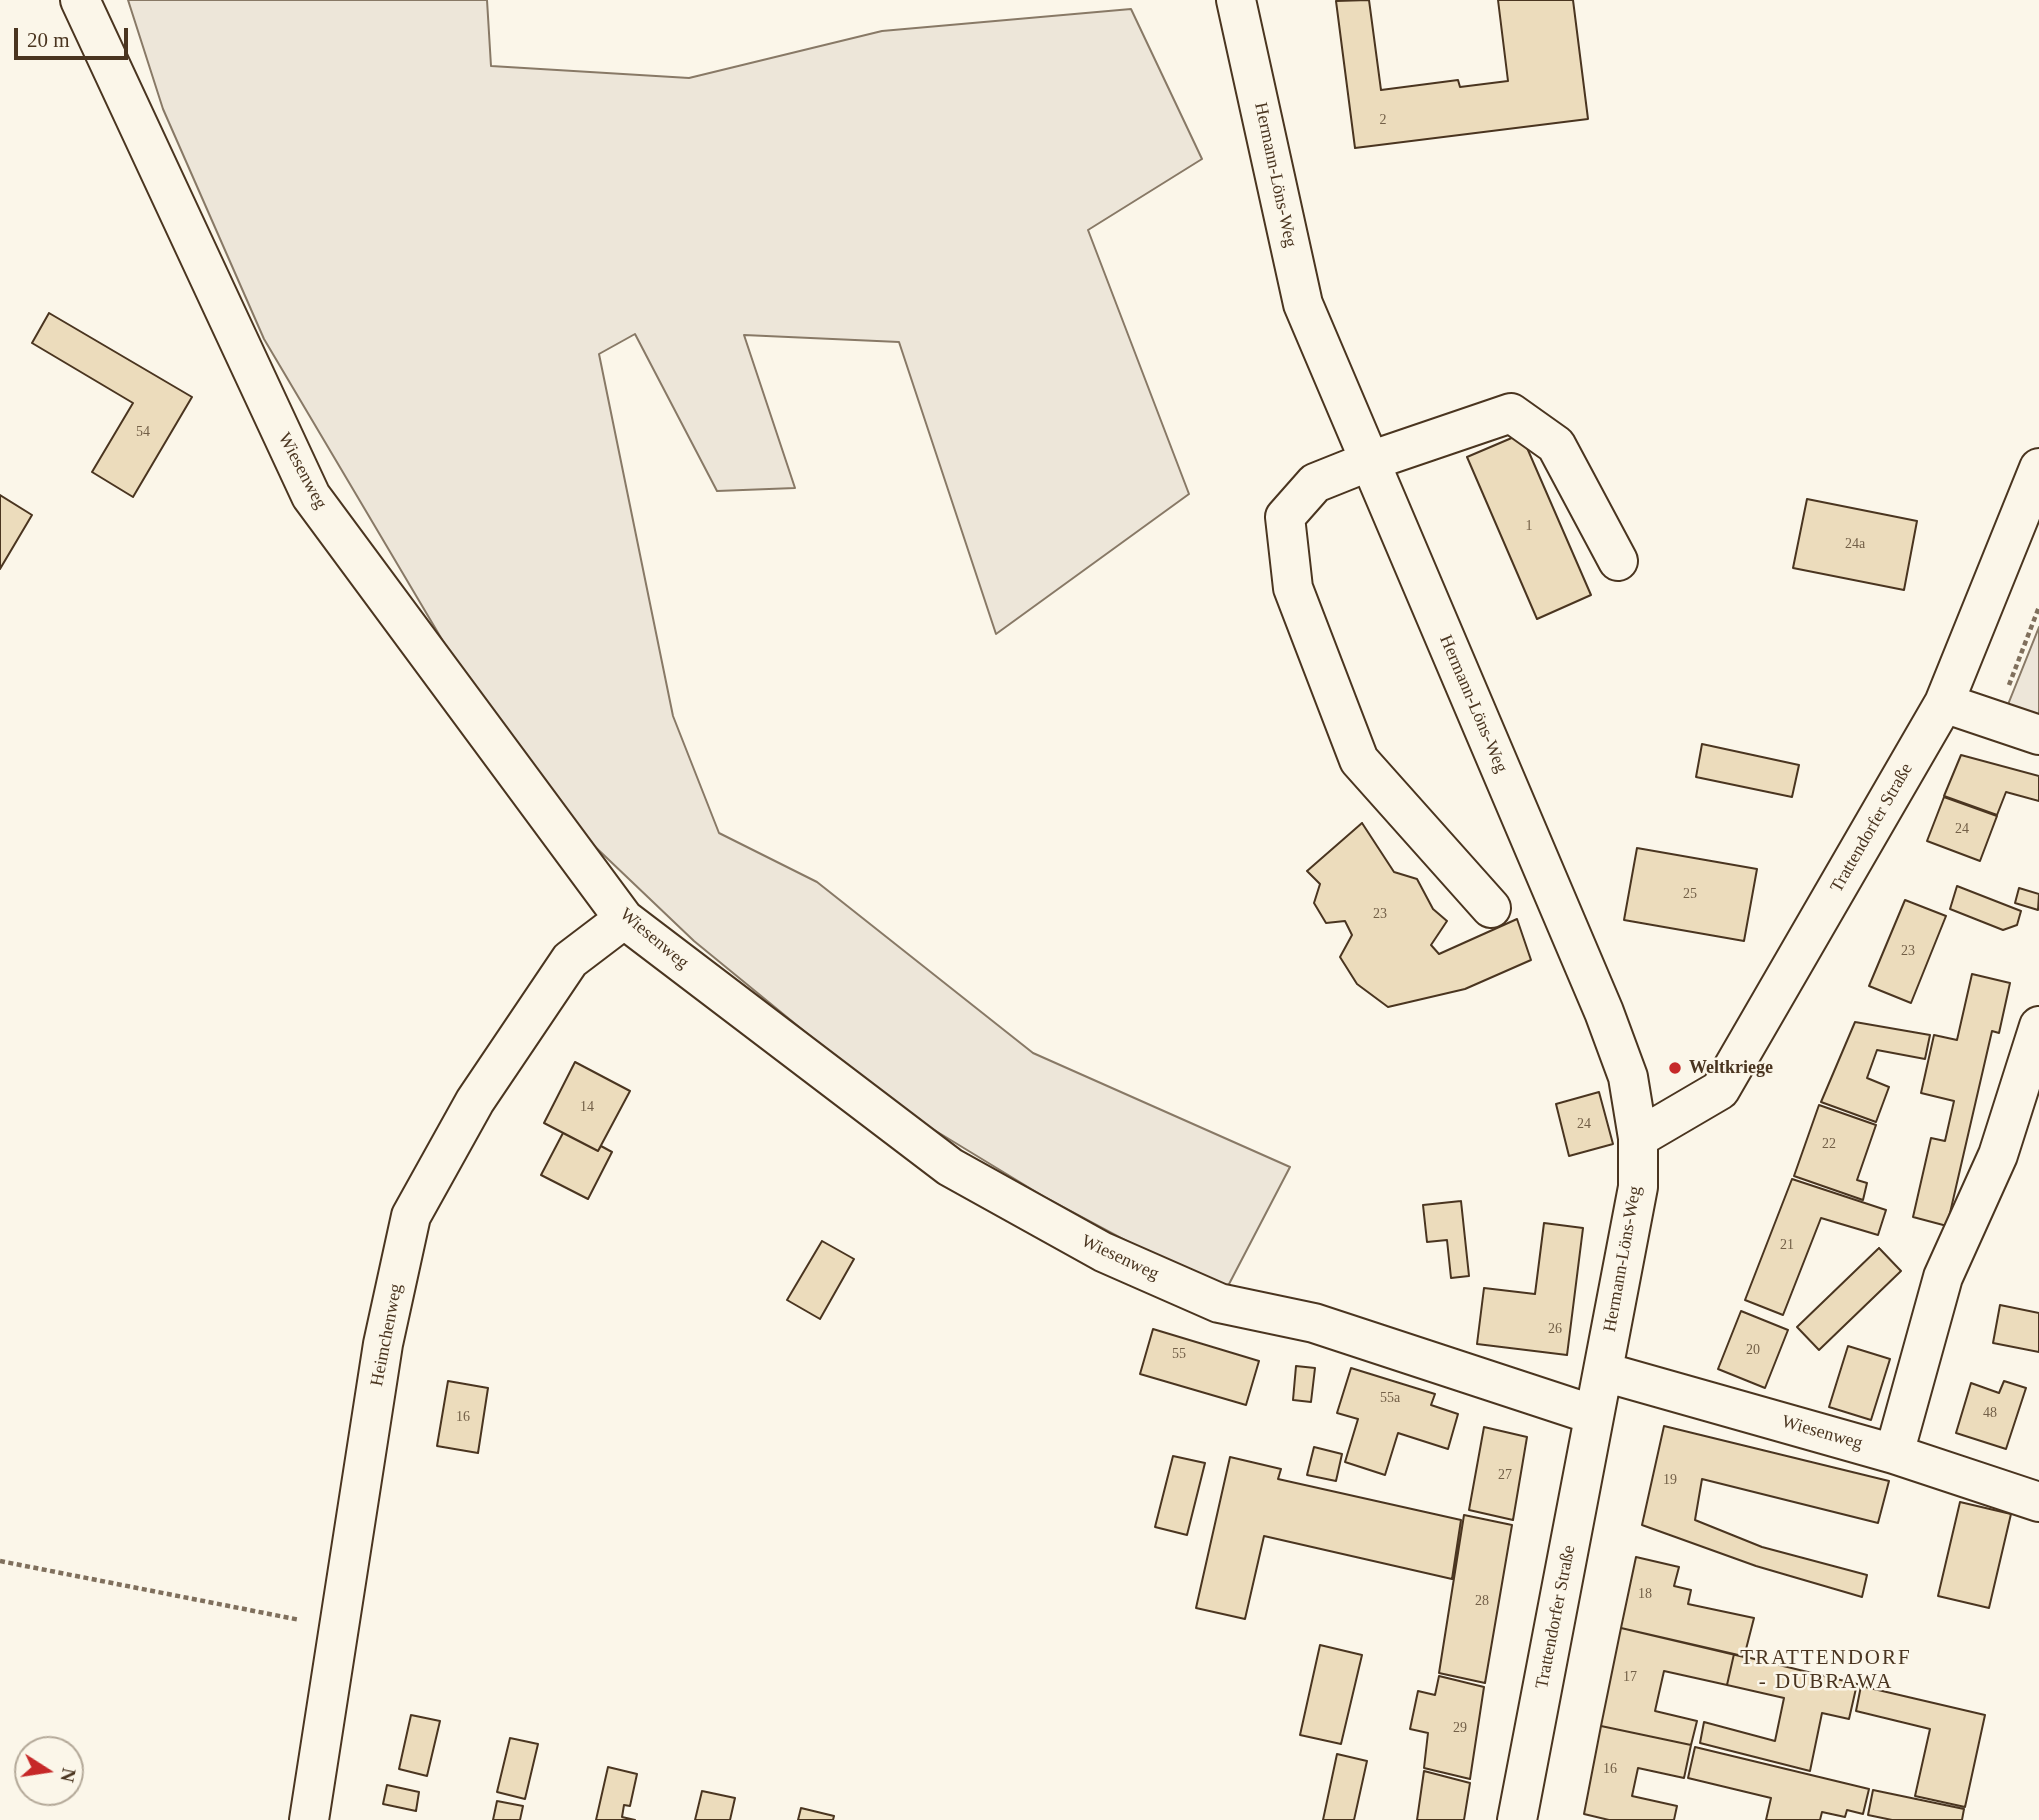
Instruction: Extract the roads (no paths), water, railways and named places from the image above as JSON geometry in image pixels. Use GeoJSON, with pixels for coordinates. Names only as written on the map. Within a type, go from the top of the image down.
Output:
{"type":"FeatureCollection","features":[{"type":"Feature","properties":{"kind":"street","name":"Wiesenweg"},"geometry":{"type":"LineString","coordinates":[[80,0],[311,496],[624,919],[950,1167],[1103,1252],[1219,1303],[1314,1323],[1594,1415]]}},
{"type":"Feature","properties":{"kind":"street","name":"Hermann-Löns-Weg"},"geometry":{"type":"LineString","coordinates":[[1236,0],[1303,304],[1604,1012],[1628,1077],[1638,1138],[1638,1186],[1594,1415]]}},
{"type":"Feature","properties":{"kind":"street"},"geometry":{"type":"LineString","coordinates":[[1491,908],[1359,760],[1293,588],[1285,517],[1315,483],[1370,461],[1511,413],[1556,445],[1618,561]]}},
{"type":"Feature","properties":{"kind":"street","name":"Trattendorfer Straße"},"geometry":{"type":"LineString","coordinates":[[1638,1138],[1720,1090],[1944,703],[2039,468]]}},
{"type":"Feature","properties":{"kind":"street"},"geometry":{"type":"LineString","coordinates":[[1944,703],[2039,735]]}},
{"type":"Feature","properties":{"kind":"street","name":"Heimchenweg"},"geometry":{"type":"LineString","coordinates":[[309,1820],[383,1345],[411,1216],[475,1101],[570,960],[624,919]]}},
{"type":"Feature","properties":{"kind":"street"},"geometry":{"type":"LineString","coordinates":[[1894,1454],[1943,1277],[1998,1155],[2039,1026]]}},
{"type":"Feature","properties":{"kind":"street","name":"Wiesenweg"},"geometry":{"type":"LineString","coordinates":[[1604,1371],[1894,1454],[2039,1502]]}},
{"type":"Feature","properties":{"kind":"street","name":"Trattendorfer Straße"},"geometry":{"type":"LineString","coordinates":[[1517,1820],[1594,1415]]}},
{"type":"Feature","properties":{"kind":"place","name":"Weltkriege"},"geometry":{"type":"Point","coordinates":[1675,1068]}},
{"type":"Feature","properties":{"kind":"district","name":"TRATTENDORF - DUBRAWA"},"geometry":{"type":"Point","coordinates":[1826,1670]}}]}
